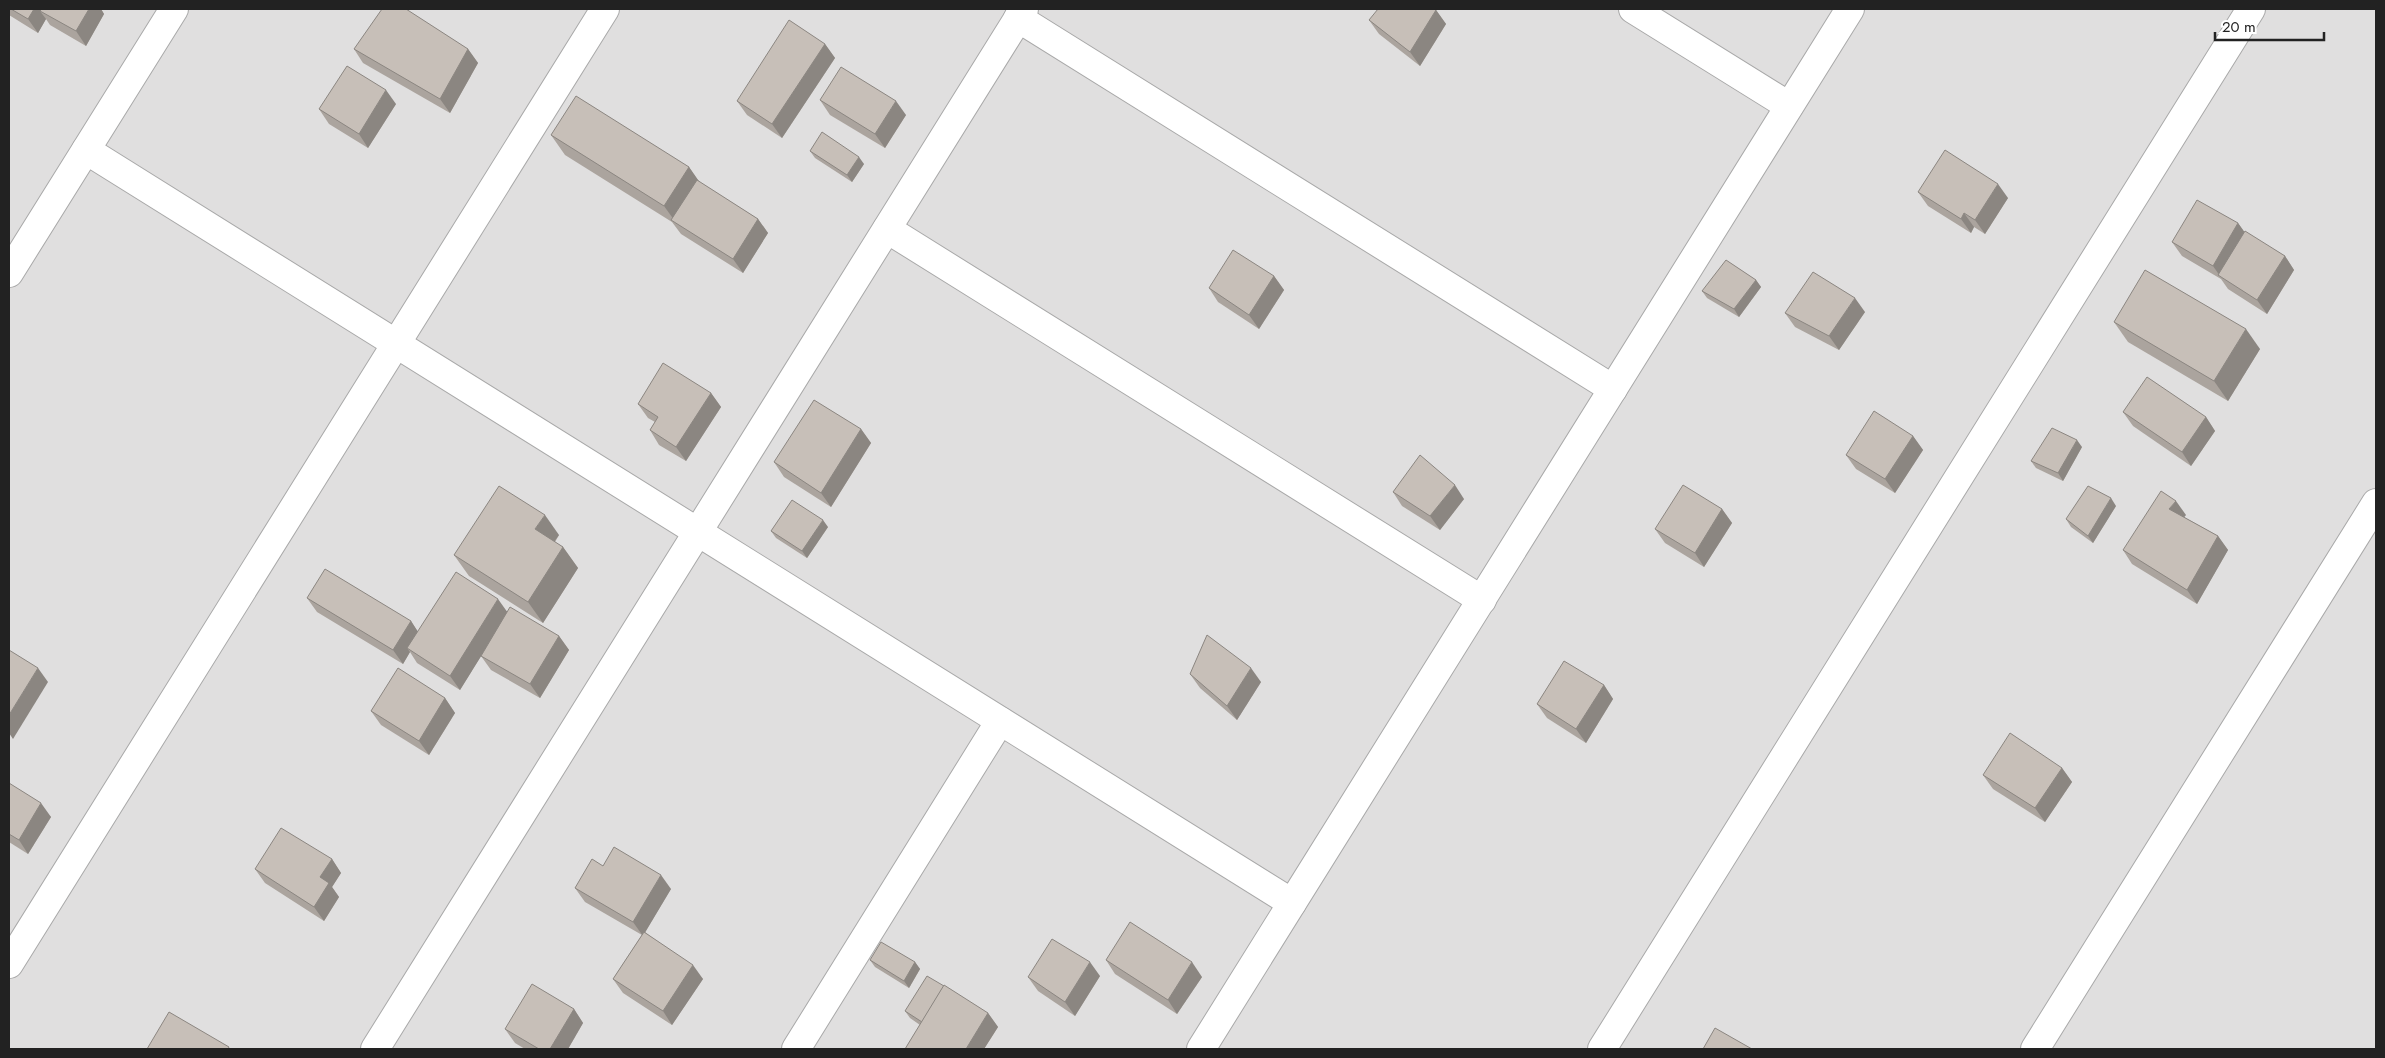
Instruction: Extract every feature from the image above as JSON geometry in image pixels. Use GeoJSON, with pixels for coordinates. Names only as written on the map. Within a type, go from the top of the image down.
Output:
{"type":"FeatureCollection","features":[{"type":"Feature","properties":{"kind":"street"},"geometry":{"type":"LineString","coordinates":[[9,274],[174,9]]}},
{"type":"Feature","properties":{"kind":"street"},"geometry":{"type":"LineString","coordinates":[[9,964],[605,9]]}},
{"type":"Feature","properties":{"kind":"street"},"geometry":{"type":"LineString","coordinates":[[1632,9],[1789,106]]}},
{"type":"Feature","properties":{"kind":"street"},"geometry":{"type":"LineString","coordinates":[[1201,1049],[1850,9]]}},
{"type":"Feature","properties":{"kind":"street"},"geometry":{"type":"LineString","coordinates":[[1602,1049],[2251,9]]}},
{"type":"Feature","properties":{"kind":"street"},"geometry":{"type":"LineString","coordinates":[[375,1049],[1021,13],[1613,389]]}},
{"type":"Feature","properties":{"kind":"street"},"geometry":{"type":"LineString","coordinates":[[86,150],[1292,903]]}},
{"type":"Feature","properties":{"kind":"street"},"geometry":{"type":"LineString","coordinates":[[887,229],[1482,600]]}},
{"type":"Feature","properties":{"kind":"street"},"geometry":{"type":"LineString","coordinates":[[2035,1049],[2376,503]]}},
{"type":"Feature","properties":{"kind":"street"},"geometry":{"type":"LineString","coordinates":[[796,1049],[1000,721]]}},
{"type":"Feature","properties":{"kind":"shaded area"},"geometry":{"type":"Polygon","coordinates":[[[9,9],[2376,9],[2376,1049],[9,1049],[9,9]]]}},
{"type":"Feature","properties":{"kind":"building"},"geometry":{"type":"Polygon","coordinates":[[[11,9],[34,9],[28,19],[11,9]]]}},
{"type":"Feature","properties":{"kind":"building"},"geometry":{"type":"Polygon","coordinates":[[[42,9],[89,9],[76,31],[40,11],[42,9]]]}},
{"type":"Feature","properties":{"kind":"building"},"geometry":{"type":"Polygon","coordinates":[[[382,9],[406,9],[468,49],[440,99],[354,49],[382,9]]]}},
{"type":"Feature","properties":{"kind":"building"},"geometry":{"type":"Polygon","coordinates":[[[1378,9],[1436,10],[1410,52],[1369,20],[1378,9]]]}},
{"type":"Feature","properties":{"kind":"building"},"geometry":{"type":"Polygon","coordinates":[[[789,20],[825,44],[772,124],[737,101],[789,20]]]}},
{"type":"Feature","properties":{"kind":"building"},"geometry":{"type":"Polygon","coordinates":[[[347,66],[386,90],[359,134],[319,109],[347,66]]]}},
{"type":"Feature","properties":{"kind":"building"},"geometry":{"type":"Polygon","coordinates":[[[841,67],[896,101],[875,134],[820,100],[841,67]]]}},
{"type":"Feature","properties":{"kind":"building"},"geometry":{"type":"Polygon","coordinates":[[[576,96],[689,167],[664,206],[551,135],[576,96]]]}},
{"type":"Feature","properties":{"kind":"building"},"geometry":{"type":"Polygon","coordinates":[[[822,132],[859,157],[847,175],[810,151],[822,132]]]}},
{"type":"Feature","properties":{"kind":"building"},"geometry":{"type":"Polygon","coordinates":[[[1945,150],[1998,184],[1975,220],[1964,213],[1961,219],[1918,192],[1945,150]]]}},
{"type":"Feature","properties":{"kind":"building"},"geometry":{"type":"Polygon","coordinates":[[[697,180],[758,219],[733,259],[671,220],[697,180]]]}},
{"type":"Feature","properties":{"kind":"building"},"geometry":{"type":"Polygon","coordinates":[[[2197,200],[2238,223],[2213,266],[2172,242],[2197,200]]]}},
{"type":"Feature","properties":{"kind":"building"},"geometry":{"type":"Polygon","coordinates":[[[2245,231],[2285,256],[2257,300],[2218,275],[2245,231]]]}},
{"type":"Feature","properties":{"kind":"building"},"geometry":{"type":"Polygon","coordinates":[[[1233,250],[1274,276],[1249,315],[1209,288],[1233,250]]]}},
{"type":"Feature","properties":{"kind":"building"},"geometry":{"type":"Polygon","coordinates":[[[1726,260],[1756,280],[1734,309],[1702,291],[1726,260]]]}},
{"type":"Feature","properties":{"kind":"building"},"geometry":{"type":"Polygon","coordinates":[[[2145,270],[2246,329],[2214,381],[2114,322],[2145,270]]]}},
{"type":"Feature","properties":{"kind":"building"},"geometry":{"type":"Polygon","coordinates":[[[1813,272],[1855,298],[1829,336],[1785,313],[1813,272]]]}},
{"type":"Feature","properties":{"kind":"building"},"geometry":{"type":"Polygon","coordinates":[[[663,363],[711,393],[676,447],[650,430],[658,417],[638,404],[663,363]]]}},
{"type":"Feature","properties":{"kind":"building"},"geometry":{"type":"Polygon","coordinates":[[[2147,377],[2206,417],[2182,452],[2123,412],[2147,377]]]}},
{"type":"Feature","properties":{"kind":"building"},"geometry":{"type":"Polygon","coordinates":[[[814,400],[861,429],[821,493],[774,462],[814,400]]]}},
{"type":"Feature","properties":{"kind":"building"},"geometry":{"type":"Polygon","coordinates":[[[1874,411],[1913,436],[1885,479],[1846,455],[1874,411]]]}},
{"type":"Feature","properties":{"kind":"building"},"geometry":{"type":"Polygon","coordinates":[[[2052,428],[2077,440],[2058,473],[2031,461],[2052,428]]]}},
{"type":"Feature","properties":{"kind":"building"},"geometry":{"type":"Polygon","coordinates":[[[1420,455],[1455,485],[1430,516],[1393,492],[1420,455]]]}},
{"type":"Feature","properties":{"kind":"building"},"geometry":{"type":"Polygon","coordinates":[[[1683,485],[1722,509],[1695,553],[1655,529],[1683,485]]]}},
{"type":"Feature","properties":{"kind":"building"},"geometry":{"type":"Polygon","coordinates":[[[499,486],[545,515],[535,529],[563,547],[528,602],[454,555],[499,486]]]}},
{"type":"Feature","properties":{"kind":"building"},"geometry":{"type":"Polygon","coordinates":[[[2088,486],[2111,498],[2088,536],[2066,519],[2088,486]]]}},
{"type":"Feature","properties":{"kind":"building"},"geometry":{"type":"Polygon","coordinates":[[[2161,491],[2176,501],[2169,509],[2218,536],[2187,590],[2123,550],[2161,491]]]}},
{"type":"Feature","properties":{"kind":"building"},"geometry":{"type":"Polygon","coordinates":[[[792,500],[823,520],[802,551],[771,531],[792,500]]]}},
{"type":"Feature","properties":{"kind":"building"},"geometry":{"type":"Polygon","coordinates":[[[325,569],[411,621],[393,650],[307,598],[325,569]]]}},
{"type":"Feature","properties":{"kind":"building"},"geometry":{"type":"Polygon","coordinates":[[[456,572],[498,599],[450,676],[407,648],[456,572]]]}},
{"type":"Feature","properties":{"kind":"building"},"geometry":{"type":"Polygon","coordinates":[[[510,607],[559,636],[530,684],[481,656],[510,607]]]}},
{"type":"Feature","properties":{"kind":"building"},"geometry":{"type":"Polygon","coordinates":[[[1207,635],[1251,668],[1227,706],[1190,674],[1207,635]]]}},
{"type":"Feature","properties":{"kind":"building"},"geometry":{"type":"Polygon","coordinates":[[[9,650],[38,668],[9,715],[9,650]]]}},
{"type":"Feature","properties":{"kind":"building"},"geometry":{"type":"Polygon","coordinates":[[[1564,661],[1604,685],[1576,729],[1537,704],[1564,661]]]}},
{"type":"Feature","properties":{"kind":"building"},"geometry":{"type":"Polygon","coordinates":[[[398,668],[445,698],[419,741],[371,711],[398,668]]]}},
{"type":"Feature","properties":{"kind":"building"},"geometry":{"type":"Polygon","coordinates":[[[2010,733],[2062,768],[2035,808],[1983,775],[2010,733]]]}},
{"type":"Feature","properties":{"kind":"building"},"geometry":{"type":"Polygon","coordinates":[[[9,783],[41,803],[19,840],[9,834],[9,783]]]}},
{"type":"Feature","properties":{"kind":"building"},"geometry":{"type":"Polygon","coordinates":[[[281,828],[332,859],[320,877],[329,883],[314,907],[255,869],[281,828]]]}},
{"type":"Feature","properties":{"kind":"building"},"geometry":{"type":"Polygon","coordinates":[[[614,847],[661,875],[633,922],[575,888],[592,859],[603,866],[614,847]]]}},
{"type":"Feature","properties":{"kind":"building"},"geometry":{"type":"Polygon","coordinates":[[[1130,922],[1192,962],[1168,1000],[1106,960],[1130,922]]]}},
{"type":"Feature","properties":{"kind":"building"},"geometry":{"type":"Polygon","coordinates":[[[644,932],[693,965],[663,1011],[613,979],[644,932]]]}},
{"type":"Feature","properties":{"kind":"building"},"geometry":{"type":"Polygon","coordinates":[[[1052,939],[1090,962],[1065,1002],[1028,977],[1052,939]]]}},
{"type":"Feature","properties":{"kind":"building"},"geometry":{"type":"Polygon","coordinates":[[[881,942],[915,962],[904,981],[870,960],[881,942]]]}},
{"type":"Feature","properties":{"kind":"building"},"geometry":{"type":"Polygon","coordinates":[[[927,976],[944,986],[922,1022],[905,1011],[927,976]]]}},
{"type":"Feature","properties":{"kind":"building"},"geometry":{"type":"Polygon","coordinates":[[[532,984],[574,1009],[550,1049],[539,1049],[505,1029],[532,984]]]}},
{"type":"Feature","properties":{"kind":"building"},"geometry":{"type":"Polygon","coordinates":[[[944,985],[988,1013],[966,1049],[905,1049],[944,985]]]}},
{"type":"Feature","properties":{"kind":"building"},"geometry":{"type":"Polygon","coordinates":[[[169,1012],[229,1047],[228,1049],[147,1049],[169,1012]]]}},
{"type":"Feature","properties":{"kind":"building"},"geometry":{"type":"Polygon","coordinates":[[[1715,1028],[1752,1049],[1703,1049],[1715,1028]]]}}]}
